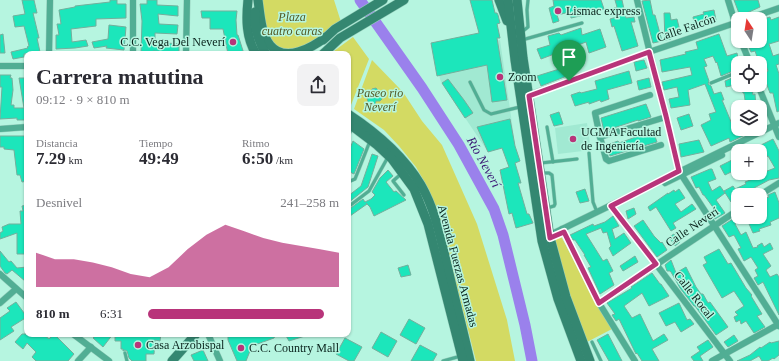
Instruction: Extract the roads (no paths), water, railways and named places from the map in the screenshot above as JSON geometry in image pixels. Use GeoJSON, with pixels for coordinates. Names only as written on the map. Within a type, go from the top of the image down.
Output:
{"type":"FeatureCollection","features":[{"type":"Feature","properties":{"kind":"street"},"geometry":{"type":"LineString","coordinates":[[49,51],[50,0]]}},
{"type":"Feature","properties":{"kind":"street"},"geometry":{"type":"LineString","coordinates":[[133,0],[133,51]]}},
{"type":"Feature","properties":{"kind":"street"},"geometry":{"type":"LineString","coordinates":[[186,51],[187,0]]}},
{"type":"Feature","properties":{"kind":"street"},"geometry":{"type":"LineString","coordinates":[[248,0],[247,26],[250,43],[254,51]]}},
{"type":"Feature","properties":{"kind":"street"},"geometry":{"type":"LineString","coordinates":[[257,0],[264,32],[269,45],[279,51]]}},
{"type":"Feature","properties":{"kind":"street"},"geometry":{"type":"LineString","coordinates":[[257,0],[255,18],[256,28],[259,40],[264,51]]}},
{"type":"Feature","properties":{"kind":"street"},"geometry":{"type":"LineString","coordinates":[[301,51],[311,47],[335,29],[383,0]]}},
{"type":"Feature","properties":{"kind":"street"},"geometry":{"type":"LineString","coordinates":[[326,51],[340,38],[404,0]]}},
{"type":"Feature","properties":{"kind":"street"},"geometry":{"type":"LineString","coordinates":[[499,0],[511,29]]}},
{"type":"Feature","properties":{"kind":"street"},"geometry":{"type":"LineString","coordinates":[[637,0],[680,174],[779,325],[712,361]]}},
{"type":"Feature","properties":{"kind":"street"},"geometry":{"type":"LineString","coordinates":[[728,0],[732,12]]}},
{"type":"Feature","properties":{"kind":"street"},"geometry":{"type":"LineString","coordinates":[[514,2],[511,29],[542,240],[558,299],[581,361]]}},
{"type":"Feature","properties":{"kind":"street"},"geometry":{"type":"LineString","coordinates":[[514,2],[550,237],[566,297],[590,361]]}},
{"type":"Feature","properties":{"kind":"street"},"geometry":{"type":"LineString","coordinates":[[767,12],[779,8]]}},
{"type":"Feature","properties":{"kind":"street","name":"Calle Falcón"},"geometry":{"type":"LineString","coordinates":[[529,96],[649,52],[731,25]]}},
{"type":"Feature","properties":{"kind":"street"},"geometry":{"type":"LineString","coordinates":[[314,51],[326,37]]}},
{"type":"Feature","properties":{"kind":"street"},"geometry":{"type":"LineString","coordinates":[[0,66],[24,66]]}},
{"type":"Feature","properties":{"kind":"street"},"geometry":{"type":"LineString","coordinates":[[761,92],[777,126],[779,137]]}},
{"type":"Feature","properties":{"kind":"street"},"geometry":{"type":"LineString","coordinates":[[650,95],[595,113],[600,137],[606,159],[609,161],[661,144]]}},
{"type":"Feature","properties":{"kind":"street","name":"Avenida Fuerzas Armadas"},"geometry":{"type":"LineString","coordinates":[[351,116],[390,146],[408,167],[424,192],[440,235],[470,361]]}},
{"type":"Feature","properties":{"kind":"street"},"geometry":{"type":"LineString","coordinates":[[600,137],[666,116]]}},
{"type":"Feature","properties":{"kind":"street","name":"Avenida Fuerzas Armadas"},"geometry":{"type":"LineString","coordinates":[[351,125],[371,140],[388,156],[403,173],[414,189],[428,224],[462,359]]}},
{"type":"Feature","properties":{"kind":"street"},"geometry":{"type":"LineString","coordinates":[[563,230],[777,126]]}},
{"type":"Feature","properties":{"kind":"street"},"geometry":{"type":"LineString","coordinates":[[0,129],[24,127]]}},
{"type":"Feature","properties":{"kind":"street"},"geometry":{"type":"LineString","coordinates":[[767,191],[779,183]]}},
{"type":"Feature","properties":{"kind":"street"},"geometry":{"type":"LineString","coordinates":[[550,237],[597,212],[612,207]]}},
{"type":"Feature","properties":{"kind":"street","name":"Calle Rocal"},"geometry":{"type":"LineString","coordinates":[[612,207],[730,361]]}},
{"type":"Feature","properties":{"kind":"street","name":"Calle Neverí"},"geometry":{"type":"LineString","coordinates":[[599,303],[731,215]]}},
{"type":"Feature","properties":{"kind":"street"},"geometry":{"type":"LineString","coordinates":[[563,230],[599,303],[635,361]]}},
{"type":"Feature","properties":{"kind":"street"},"geometry":{"type":"LineString","coordinates":[[0,274],[24,296]]}},
{"type":"Feature","properties":{"kind":"street"},"geometry":{"type":"LineString","coordinates":[[0,303],[16,289]]}},
{"type":"Feature","properties":{"kind":"street"},"geometry":{"type":"LineString","coordinates":[[77,337],[109,361]]}},
{"type":"Feature","properties":{"kind":"street"},"geometry":{"type":"LineString","coordinates":[[165,361],[185,337]]}},
{"type":"Feature","properties":{"kind":"street"},"geometry":{"type":"LineString","coordinates":[[172,361],[193,337]]}},
{"type":"Feature","properties":{"kind":"street"},"geometry":{"type":"LineString","coordinates":[[209,337],[220,361]]}},
{"type":"Feature","properties":{"kind":"street"},"geometry":{"type":"LineString","coordinates":[[78,361],[91,347]]}},
{"type":"Feature","properties":{"kind":"lane"},"geometry":{"type":"LineString","coordinates":[[520,37],[528,27],[528,0]]}},
{"type":"Feature","properties":{"kind":"lane"},"geometry":{"type":"LineString","coordinates":[[514,2],[527,10]]}},
{"type":"Feature","properties":{"kind":"lane"},"geometry":{"type":"LineString","coordinates":[[520,37],[582,22]]}},
{"type":"Feature","properties":{"kind":"lane"},"geometry":{"type":"LineString","coordinates":[[711,83],[731,75]]}},
{"type":"Feature","properties":{"kind":"lane"},"geometry":{"type":"LineString","coordinates":[[470,82],[484,110],[491,114],[522,107]]}},
{"type":"Feature","properties":{"kind":"lane"},"geometry":{"type":"LineString","coordinates":[[547,127],[553,162]]}},
{"type":"Feature","properties":{"kind":"lane"},"geometry":{"type":"LineString","coordinates":[[351,181],[355,179],[371,140]]}},
{"type":"Feature","properties":{"kind":"lane"},"geometry":{"type":"LineString","coordinates":[[589,153],[593,202],[597,212]]}},
{"type":"Feature","properties":{"kind":"lane"},"geometry":{"type":"LineString","coordinates":[[351,205],[369,191],[388,156]]}},
{"type":"Feature","properties":{"kind":"lane"},"geometry":{"type":"LineString","coordinates":[[539,163],[577,159]]}},
{"type":"Feature","properties":{"kind":"lane"},"geometry":{"type":"LineString","coordinates":[[403,173],[393,180],[404,195]]}},
{"type":"Feature","properties":{"kind":"lane"},"geometry":{"type":"LineString","coordinates":[[592,342],[601,361]]}},
{"type":"Feature","properties":{"kind":"lane"},"geometry":{"type":"LineString","coordinates":[[125,353],[128,361]]}},
{"type":"Feature","properties":{"kind":"lane"},"geometry":{"type":"LineString","coordinates":[[443,361],[462,359]]}},
{"type":"Feature","properties":{"kind":"waterway","name":"Río Neverí"},"geometry":{"type":"LineString","coordinates":[[360,0],[422,88],[459,145],[494,209],[503,235],[525,325],[532,361]]}},
{"type":"Feature","properties":{"kind":"place","name":"Lismac express"},"geometry":{"type":"Point","coordinates":[558,11]}},
{"type":"Feature","properties":{"kind":"place","name":"C.C. Vega Del Neverí"},"geometry":{"type":"Point","coordinates":[233,42]}},
{"type":"Feature","properties":{"kind":"place","name":"Zoom"},"geometry":{"type":"Point","coordinates":[500,77]}},
{"type":"Feature","properties":{"kind":"place","name":"UGMA Facultad de Ingeniería"},"geometry":{"type":"Point","coordinates":[573,139]}},
{"type":"Feature","properties":{"kind":"place","name":"Casa Arzobispal"},"geometry":{"type":"Point","coordinates":[138,345]}},
{"type":"Feature","properties":{"kind":"place","name":"C.C. Country Mall"},"geometry":{"type":"Point","coordinates":[241,348]}},
{"type":"Feature","properties":{"kind":"park label","name":"Plaza cuatro caras"},"geometry":{"type":"Point","coordinates":[292,24]}},
{"type":"Feature","properties":{"kind":"park label","name":"Paseo rio Neverí"},"geometry":{"type":"Point","coordinates":[380,100]}}]}
